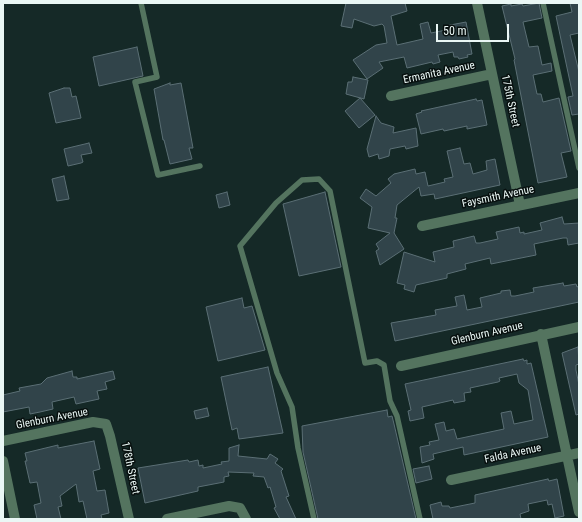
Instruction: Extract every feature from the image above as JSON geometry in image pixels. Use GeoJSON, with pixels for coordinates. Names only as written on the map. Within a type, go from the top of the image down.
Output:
{"type":"FeatureCollection","features":[{"type":"Feature","properties":{"kind":"street","name":"175th Street"},"geometry":{"type":"LineString","coordinates":[[477,3],[520,205]]}},
{"type":"Feature","properties":{"kind":"street","name":"Ermanita Avenue"},"geometry":{"type":"LineString","coordinates":[[391,96],[492,74]]}},
{"type":"Feature","properties":{"kind":"street","name":"Faysmith Avenue"},"geometry":{"type":"LineString","coordinates":[[422,226],[579,192]]}},
{"type":"Feature","properties":{"kind":"street","name":"Glenburn Avenue"},"geometry":{"type":"LineString","coordinates":[[401,366],[541,334],[579,327]]}},
{"type":"Feature","properties":{"kind":"street"},"geometry":{"type":"LineString","coordinates":[[541,334],[579,512]]}},
{"type":"Feature","properties":{"kind":"street","name":"Glenburn Avenue"},"geometry":{"type":"LineString","coordinates":[[3,441],[93,422],[106,424]]}},
{"type":"Feature","properties":{"kind":"street","name":"178th Street"},"geometry":{"type":"LineString","coordinates":[[106,424],[129,519]]}},
{"type":"Feature","properties":{"kind":"street","name":"Falda Avenue"},"geometry":{"type":"LineString","coordinates":[[451,480],[579,453]]}},
{"type":"Feature","properties":{"kind":"street"},"geometry":{"type":"LineString","coordinates":[[3,461],[15,519]]}},
{"type":"Feature","properties":{"kind":"street"},"geometry":{"type":"LineString","coordinates":[[167,519],[228,506],[240,508],[246,519]]}},
{"type":"Feature","properties":{"kind":"lane"},"geometry":{"type":"LineString","coordinates":[[141,3],[157,77],[135,82],[158,175],[200,166]]}},
{"type":"Feature","properties":{"kind":"lane"},"geometry":{"type":"LineString","coordinates":[[543,3],[579,168]]}},
{"type":"Feature","properties":{"kind":"lane"},"geometry":{"type":"LineString","coordinates":[[314,519],[298,448],[292,407],[277,373],[240,246],[276,202],[302,180],[319,179],[330,191],[365,363],[377,360],[384,365],[390,401],[397,416],[420,519]]}},
{"type":"Feature","properties":{"kind":"building"},"geometry":{"type":"Polygon","coordinates":[[[346,3],[405,3],[407,11],[391,16],[397,45],[423,39],[420,24],[428,22],[431,33],[446,30],[445,26],[466,22],[472,54],[467,55],[468,57],[459,59],[458,57],[454,57],[453,52],[438,55],[440,62],[433,64],[432,62],[407,68],[404,57],[379,62],[383,68],[367,79],[353,60],[376,45],[387,43],[384,26],[382,24],[374,26],[354,19],[352,28],[341,26],[346,3]]]}},
{"type":"Feature","properties":{"kind":"building"},"geometry":{"type":"Polygon","coordinates":[[[539,3],[542,18],[523,22],[529,47],[538,46],[542,65],[551,63],[552,71],[533,75],[537,94],[541,94],[543,102],[559,98],[571,151],[561,153],[567,177],[538,183],[515,59],[502,6],[522,4],[523,6],[539,3]]]}},
{"type":"Feature","properties":{"kind":"building"},"geometry":{"type":"Polygon","coordinates":[[[570,3],[579,3],[579,33],[570,35],[579,72],[579,114],[572,115],[568,97],[573,96],[556,16],[572,12],[570,3]]]}},
{"type":"Feature","properties":{"kind":"building"},"geometry":{"type":"Polygon","coordinates":[[[137,47],[143,76],[99,86],[93,57],[137,47]]]}},
{"type":"Feature","properties":{"kind":"building"},"geometry":{"type":"Polygon","coordinates":[[[353,77],[368,80],[364,99],[346,94],[348,82],[352,82],[353,77]]]}},
{"type":"Feature","properties":{"kind":"building"},"geometry":{"type":"Polygon","coordinates":[[[170,83],[170,85],[181,83],[193,148],[189,148],[192,159],[170,164],[163,140],[154,89],[170,83]]]}},
{"type":"Feature","properties":{"kind":"building"},"geometry":{"type":"Polygon","coordinates":[[[64,88],[70,88],[72,97],[76,96],[81,118],[56,123],[49,93],[64,88]]]}},
{"type":"Feature","properties":{"kind":"building"},"geometry":{"type":"Polygon","coordinates":[[[360,98],[375,115],[359,128],[345,111],[360,98]]]}},
{"type":"Feature","properties":{"kind":"building"},"geometry":{"type":"Polygon","coordinates":[[[476,99],[477,101],[482,100],[487,125],[467,129],[467,126],[444,131],[443,129],[421,134],[416,114],[422,112],[421,111],[476,99]]]}},
{"type":"Feature","properties":{"kind":"building"},"geometry":{"type":"Polygon","coordinates":[[[376,116],[381,123],[394,127],[393,133],[416,128],[418,146],[406,149],[405,146],[390,149],[389,156],[379,159],[378,154],[369,157],[367,149],[376,116]]]}},
{"type":"Feature","properties":{"kind":"building"},"geometry":{"type":"Polygon","coordinates":[[[89,143],[92,153],[81,155],[83,162],[68,166],[64,149],[89,143]]]}},
{"type":"Feature","properties":{"kind":"building"},"geometry":{"type":"Polygon","coordinates":[[[460,148],[464,164],[470,163],[473,174],[487,170],[486,161],[495,159],[500,185],[435,199],[434,194],[421,196],[419,187],[397,205],[395,218],[397,218],[394,233],[404,249],[380,265],[376,251],[379,249],[376,244],[390,233],[368,228],[372,207],[360,198],[366,189],[376,196],[391,183],[388,179],[394,174],[415,169],[416,174],[425,172],[428,186],[445,182],[444,179],[453,177],[447,151],[460,148]]]}},
{"type":"Feature","properties":{"kind":"building"},"geometry":{"type":"Polygon","coordinates":[[[64,176],[69,199],[57,201],[52,179],[64,176]]]}},
{"type":"Feature","properties":{"kind":"building"},"geometry":{"type":"Polygon","coordinates":[[[227,192],[230,205],[219,208],[216,195],[227,192]]]}},
{"type":"Feature","properties":{"kind":"building"},"geometry":{"type":"Polygon","coordinates":[[[325,192],[341,267],[299,276],[283,204],[325,192]]]}},
{"type":"Feature","properties":{"kind":"building"},"geometry":{"type":"Polygon","coordinates":[[[562,217],[564,224],[579,223],[579,243],[568,245],[567,238],[563,238],[534,244],[536,255],[491,264],[490,258],[465,264],[466,269],[447,274],[447,278],[416,285],[414,292],[404,289],[405,285],[397,283],[404,252],[435,262],[433,252],[454,247],[453,241],[474,236],[476,243],[480,243],[498,239],[496,232],[519,227],[520,233],[524,232],[524,234],[542,230],[540,223],[562,217]]]}},
{"type":"Feature","properties":{"kind":"building"},"geometry":{"type":"Polygon","coordinates":[[[563,283],[564,286],[576,284],[577,287],[579,286],[579,302],[395,341],[391,323],[436,315],[435,310],[457,306],[455,297],[464,295],[467,310],[482,307],[480,298],[501,293],[501,291],[510,290],[511,296],[515,296],[534,292],[533,288],[563,283]]]}},
{"type":"Feature","properties":{"kind":"building"},"geometry":{"type":"Polygon","coordinates":[[[242,298],[244,308],[252,306],[265,350],[218,361],[206,307],[242,298]]]}},
{"type":"Feature","properties":{"kind":"building"},"geometry":{"type":"Polygon","coordinates":[[[578,347],[579,364],[576,365],[576,370],[579,385],[579,414],[576,415],[562,353],[578,347]]]}},
{"type":"Feature","properties":{"kind":"building"},"geometry":{"type":"Polygon","coordinates":[[[523,359],[524,361],[527,360],[527,364],[531,363],[548,437],[464,455],[463,447],[433,454],[434,459],[422,463],[420,447],[430,445],[429,442],[439,440],[435,424],[444,422],[446,431],[454,429],[457,439],[504,429],[501,413],[511,411],[514,424],[533,420],[528,390],[519,383],[517,374],[499,378],[500,381],[498,382],[470,388],[471,392],[464,393],[465,401],[454,403],[453,400],[422,407],[424,418],[410,421],[408,411],[411,410],[405,384],[523,359]]]}},
{"type":"Feature","properties":{"kind":"building"},"geometry":{"type":"Polygon","coordinates":[[[268,367],[283,433],[239,439],[237,428],[232,430],[221,377],[268,367]]]}},
{"type":"Feature","properties":{"kind":"building"},"geometry":{"type":"Polygon","coordinates":[[[72,371],[73,377],[77,377],[77,379],[113,371],[115,379],[105,382],[107,389],[97,391],[99,399],[76,404],[74,397],[52,402],[53,409],[30,414],[29,407],[3,412],[3,395],[20,391],[19,388],[41,384],[47,378],[72,371]]]}},
{"type":"Feature","properties":{"kind":"building"},"geometry":{"type":"Polygon","coordinates":[[[207,408],[209,416],[196,419],[194,411],[207,408]]]}},
{"type":"Feature","properties":{"kind":"building"},"geometry":{"type":"Polygon","coordinates":[[[387,410],[388,417],[392,416],[416,519],[318,519],[303,452],[302,426],[387,410]]]}},
{"type":"Feature","properties":{"kind":"building"},"geometry":{"type":"Polygon","coordinates":[[[94,441],[100,469],[93,471],[97,491],[105,490],[109,513],[101,515],[102,519],[87,519],[83,501],[79,502],[76,484],[60,496],[62,506],[58,507],[61,519],[37,519],[34,505],[41,503],[37,482],[30,483],[25,461],[27,461],[25,453],[58,445],[58,448],[94,441]]]}},
{"type":"Feature","properties":{"kind":"building"},"geometry":{"type":"Polygon","coordinates":[[[239,445],[238,456],[267,459],[270,454],[278,459],[275,463],[283,469],[281,471],[289,496],[286,497],[296,519],[280,519],[274,508],[276,507],[270,487],[268,488],[264,477],[253,476],[254,473],[228,472],[229,476],[224,477],[224,482],[198,487],[198,491],[145,503],[138,468],[188,460],[189,462],[198,460],[199,466],[203,465],[203,468],[222,464],[221,462],[229,461],[229,448],[239,445]]]}},
{"type":"Feature","properties":{"kind":"building"},"geometry":{"type":"Polygon","coordinates":[[[429,466],[432,479],[416,483],[413,469],[429,466]]]}},
{"type":"Feature","properties":{"kind":"building"},"geometry":{"type":"Polygon","coordinates":[[[548,479],[549,481],[557,479],[564,516],[555,518],[552,504],[548,505],[547,500],[528,504],[529,511],[520,514],[521,519],[433,519],[430,505],[441,502],[442,506],[449,506],[450,508],[475,503],[475,495],[548,479]]]}}]}
